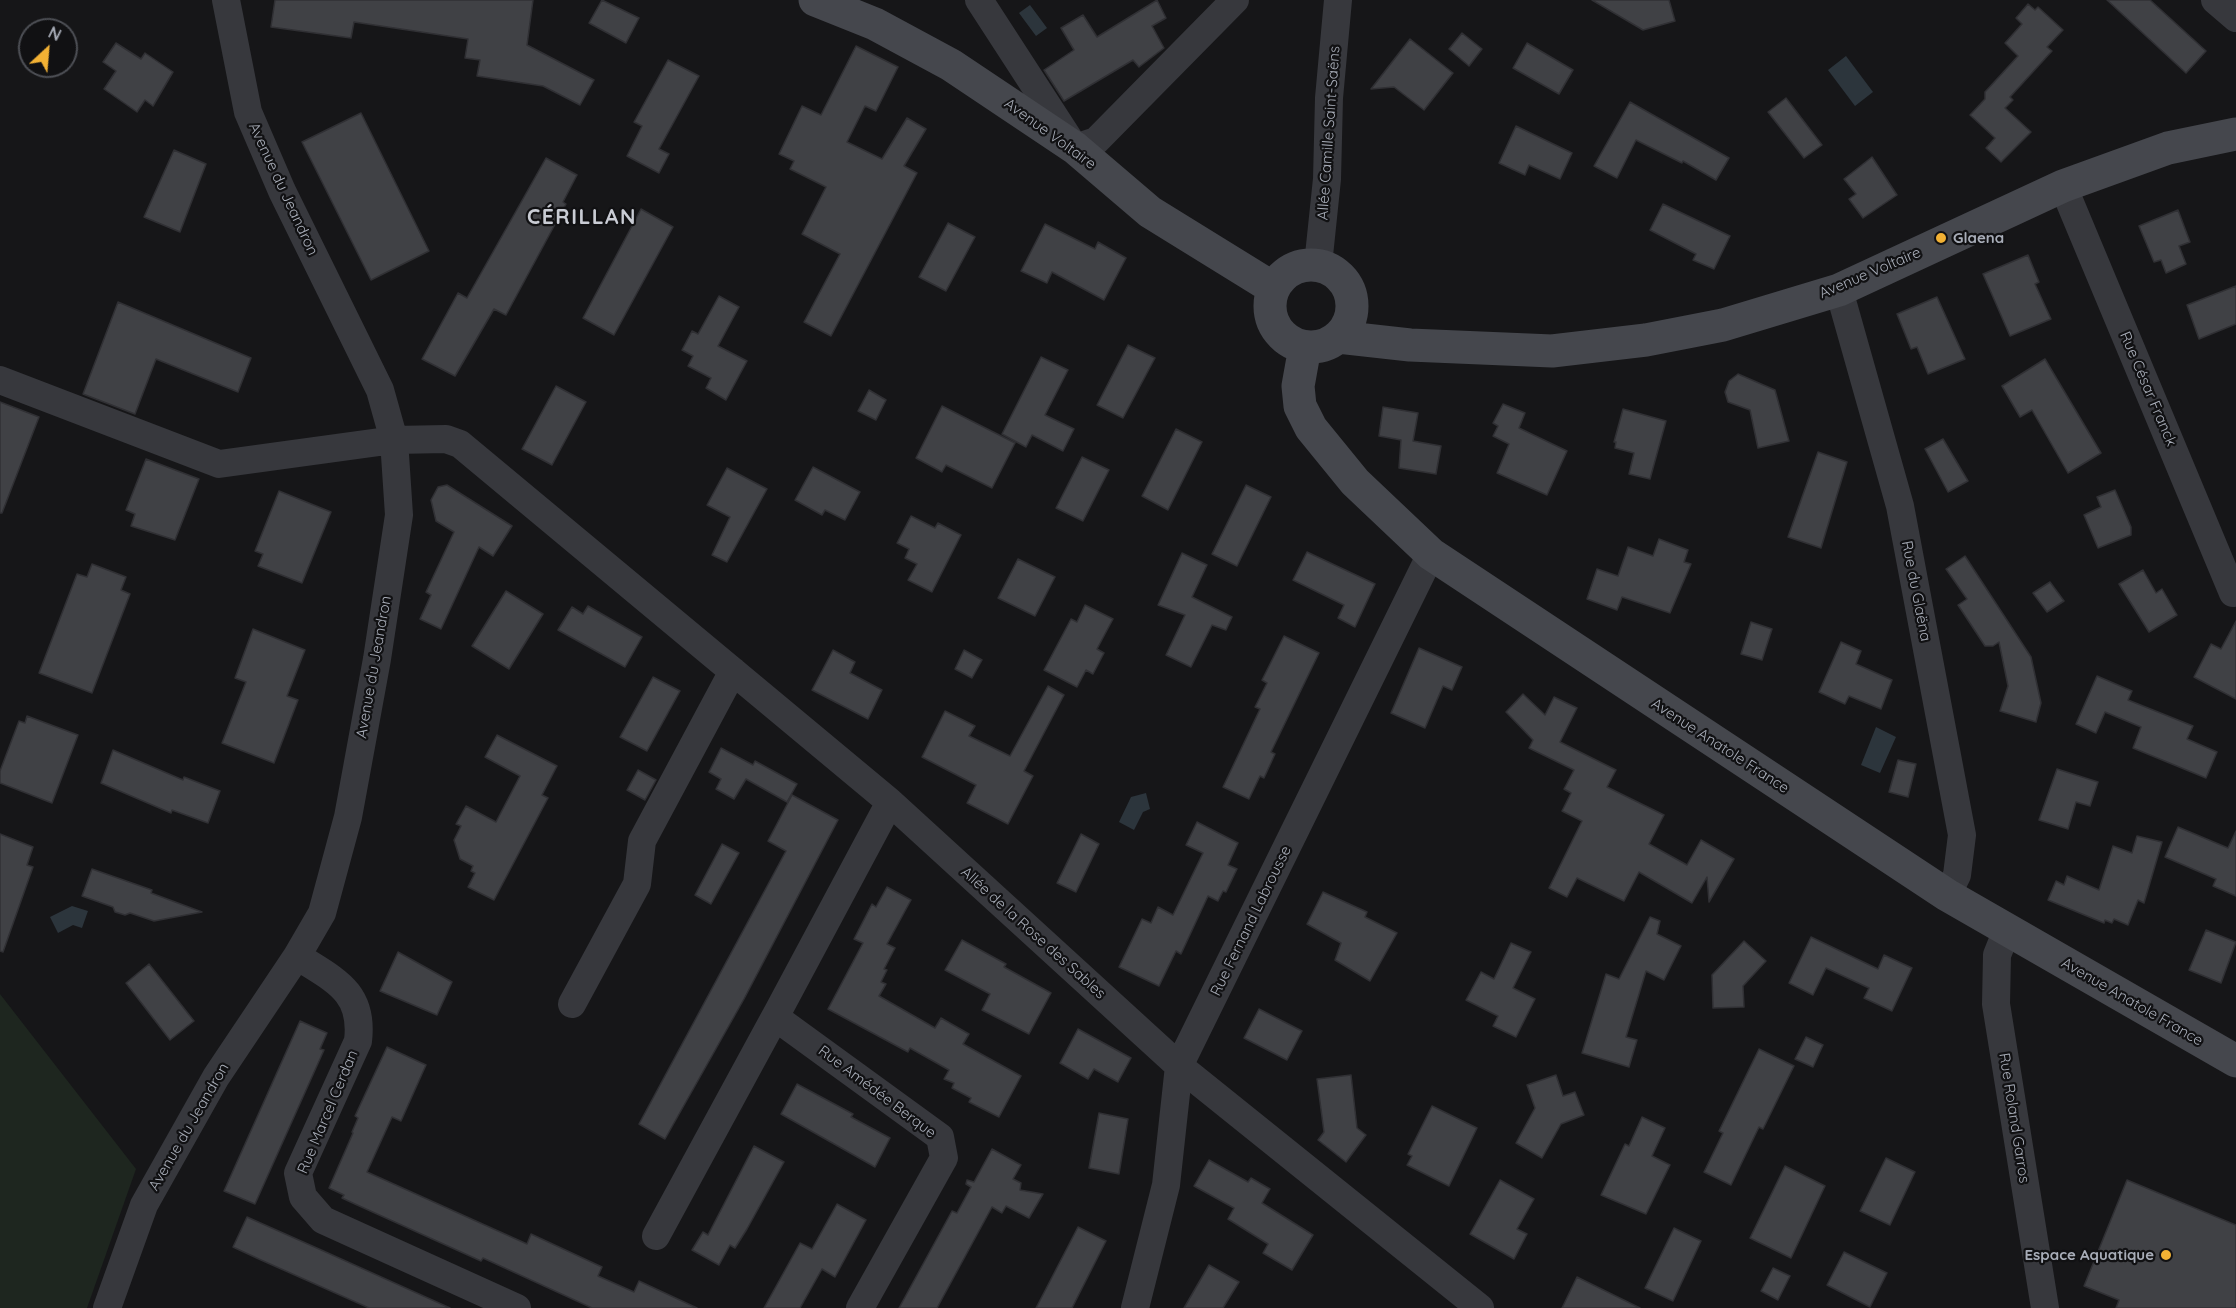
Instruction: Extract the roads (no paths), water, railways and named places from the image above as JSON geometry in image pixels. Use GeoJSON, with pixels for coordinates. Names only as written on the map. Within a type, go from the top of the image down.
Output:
{"type":"FeatureCollection","features":[{"type":"Feature","properties":{"kind":"main road","name":"Avenue Voltaire"},"geometry":{"type":"LineString","coordinates":[[815,0],[875,24],[951,64],[1075,148],[1150,212],[1273,288]]}},
{"type":"Feature","properties":{"kind":"main road","name":"Avenue Voltaire"},"geometry":{"type":"LineString","coordinates":[[1338,337],[1410,345],[1552,351],[1593,348],[1723,325],[1839,290],[2063,186],[2168,148],[2236,134]]}},
{"type":"Feature","properties":{"kind":"main road"},"geometry":{"type":"LineString","coordinates":[[1304,265],[1318,265],[1341,278],[1348,289],[1352,302],[1349,321],[1338,337],[1328,344],[1305,347],[1282,336],[1275,326],[1270,307],[1273,288],[1292,270],[1304,265]]}},
{"type":"Feature","properties":{"kind":"main road","name":"Avenue Voltaire"},"geometry":{"type":"LineString","coordinates":[[1352,302],[1374,318],[1389,325],[1452,345]]}},
{"type":"Feature","properties":{"kind":"main road","name":"Avenue Anatole France"},"geometry":{"type":"LineString","coordinates":[[1305,347],[1298,386],[1300,406],[1311,428],[1355,482],[1431,554],[1947,895],[2236,1061]]}},
{"type":"Feature","properties":{"kind":"street","name":"Avenue du Jeandron"},"geometry":{"type":"LineString","coordinates":[[106,1308],[144,1205],[216,1077],[297,956],[322,913],[354,783],[377,659],[399,515],[394,440],[380,390],[282,191],[248,112],[226,0]]}},
{"type":"Feature","properties":{"kind":"street"},"geometry":{"type":"LineString","coordinates":[[979,0],[1075,148],[1096,141],[1235,0]]}},
{"type":"Feature","properties":{"kind":"street","name":"Allée Camille Saint-Saëns"},"geometry":{"type":"LineString","coordinates":[[1318,265],[1325,201],[1329,98],[1338,0]]}},
{"type":"Feature","properties":{"kind":"street"},"geometry":{"type":"LineString","coordinates":[[2215,0],[2236,18]]}},
{"type":"Feature","properties":{"kind":"street","name":"Rue César Franck"},"geometry":{"type":"LineString","coordinates":[[2063,186],[2233,593]]}},
{"type":"Feature","properties":{"kind":"street","name":"Rue du Glaëna"},"geometry":{"type":"LineString","coordinates":[[1839,290],[1900,506],[1962,836],[1957,875],[1947,895]]}},
{"type":"Feature","properties":{"kind":"street","name":"Allée de la Rose des Sables"},"geometry":{"type":"LineString","coordinates":[[0,380],[219,464],[394,440],[446,439],[460,444],[890,802],[1179,1066],[1479,1308]]}},
{"type":"Feature","properties":{"kind":"street","name":"Rue Fernand Labrousse"},"geometry":{"type":"LineString","coordinates":[[1135,1308],[1166,1185],[1179,1066],[1431,554]]}},
{"type":"Feature","properties":{"kind":"street"},"geometry":{"type":"LineString","coordinates":[[572,1004],[637,884],[642,841],[733,671]]}},
{"type":"Feature","properties":{"kind":"street"},"geometry":{"type":"LineString","coordinates":[[656,1236],[890,802]]}},
{"type":"Feature","properties":{"kind":"street","name":"Rue Roland Garros"},"geometry":{"type":"LineString","coordinates":[[2007,930],[1996,955],[1996,1004],[2045,1308]]}},
{"type":"Feature","properties":{"kind":"street","name":"Rue Marcel Cerdan"},"geometry":{"type":"LineString","coordinates":[[297,956],[346,988],[356,1004],[360,1024],[358,1041],[298,1173],[303,1197],[323,1220],[517,1308]]}},
{"type":"Feature","properties":{"kind":"street","name":"Rue Amédée Berque"},"geometry":{"type":"LineString","coordinates":[[775,1017],[940,1137],[944,1158],[860,1308]]}},
{"type":"Feature","properties":{"kind":"place","name":"Glaena"},"geometry":{"type":"Point","coordinates":[1941,238]}},
{"type":"Feature","properties":{"kind":"place","name":"Espace Aquatique"},"geometry":{"type":"Point","coordinates":[2166,1255]}},
{"type":"Feature","properties":{"kind":"district","name":"CÉRILLAN"},"geometry":{"type":"Point","coordinates":[582,218]}}]}
